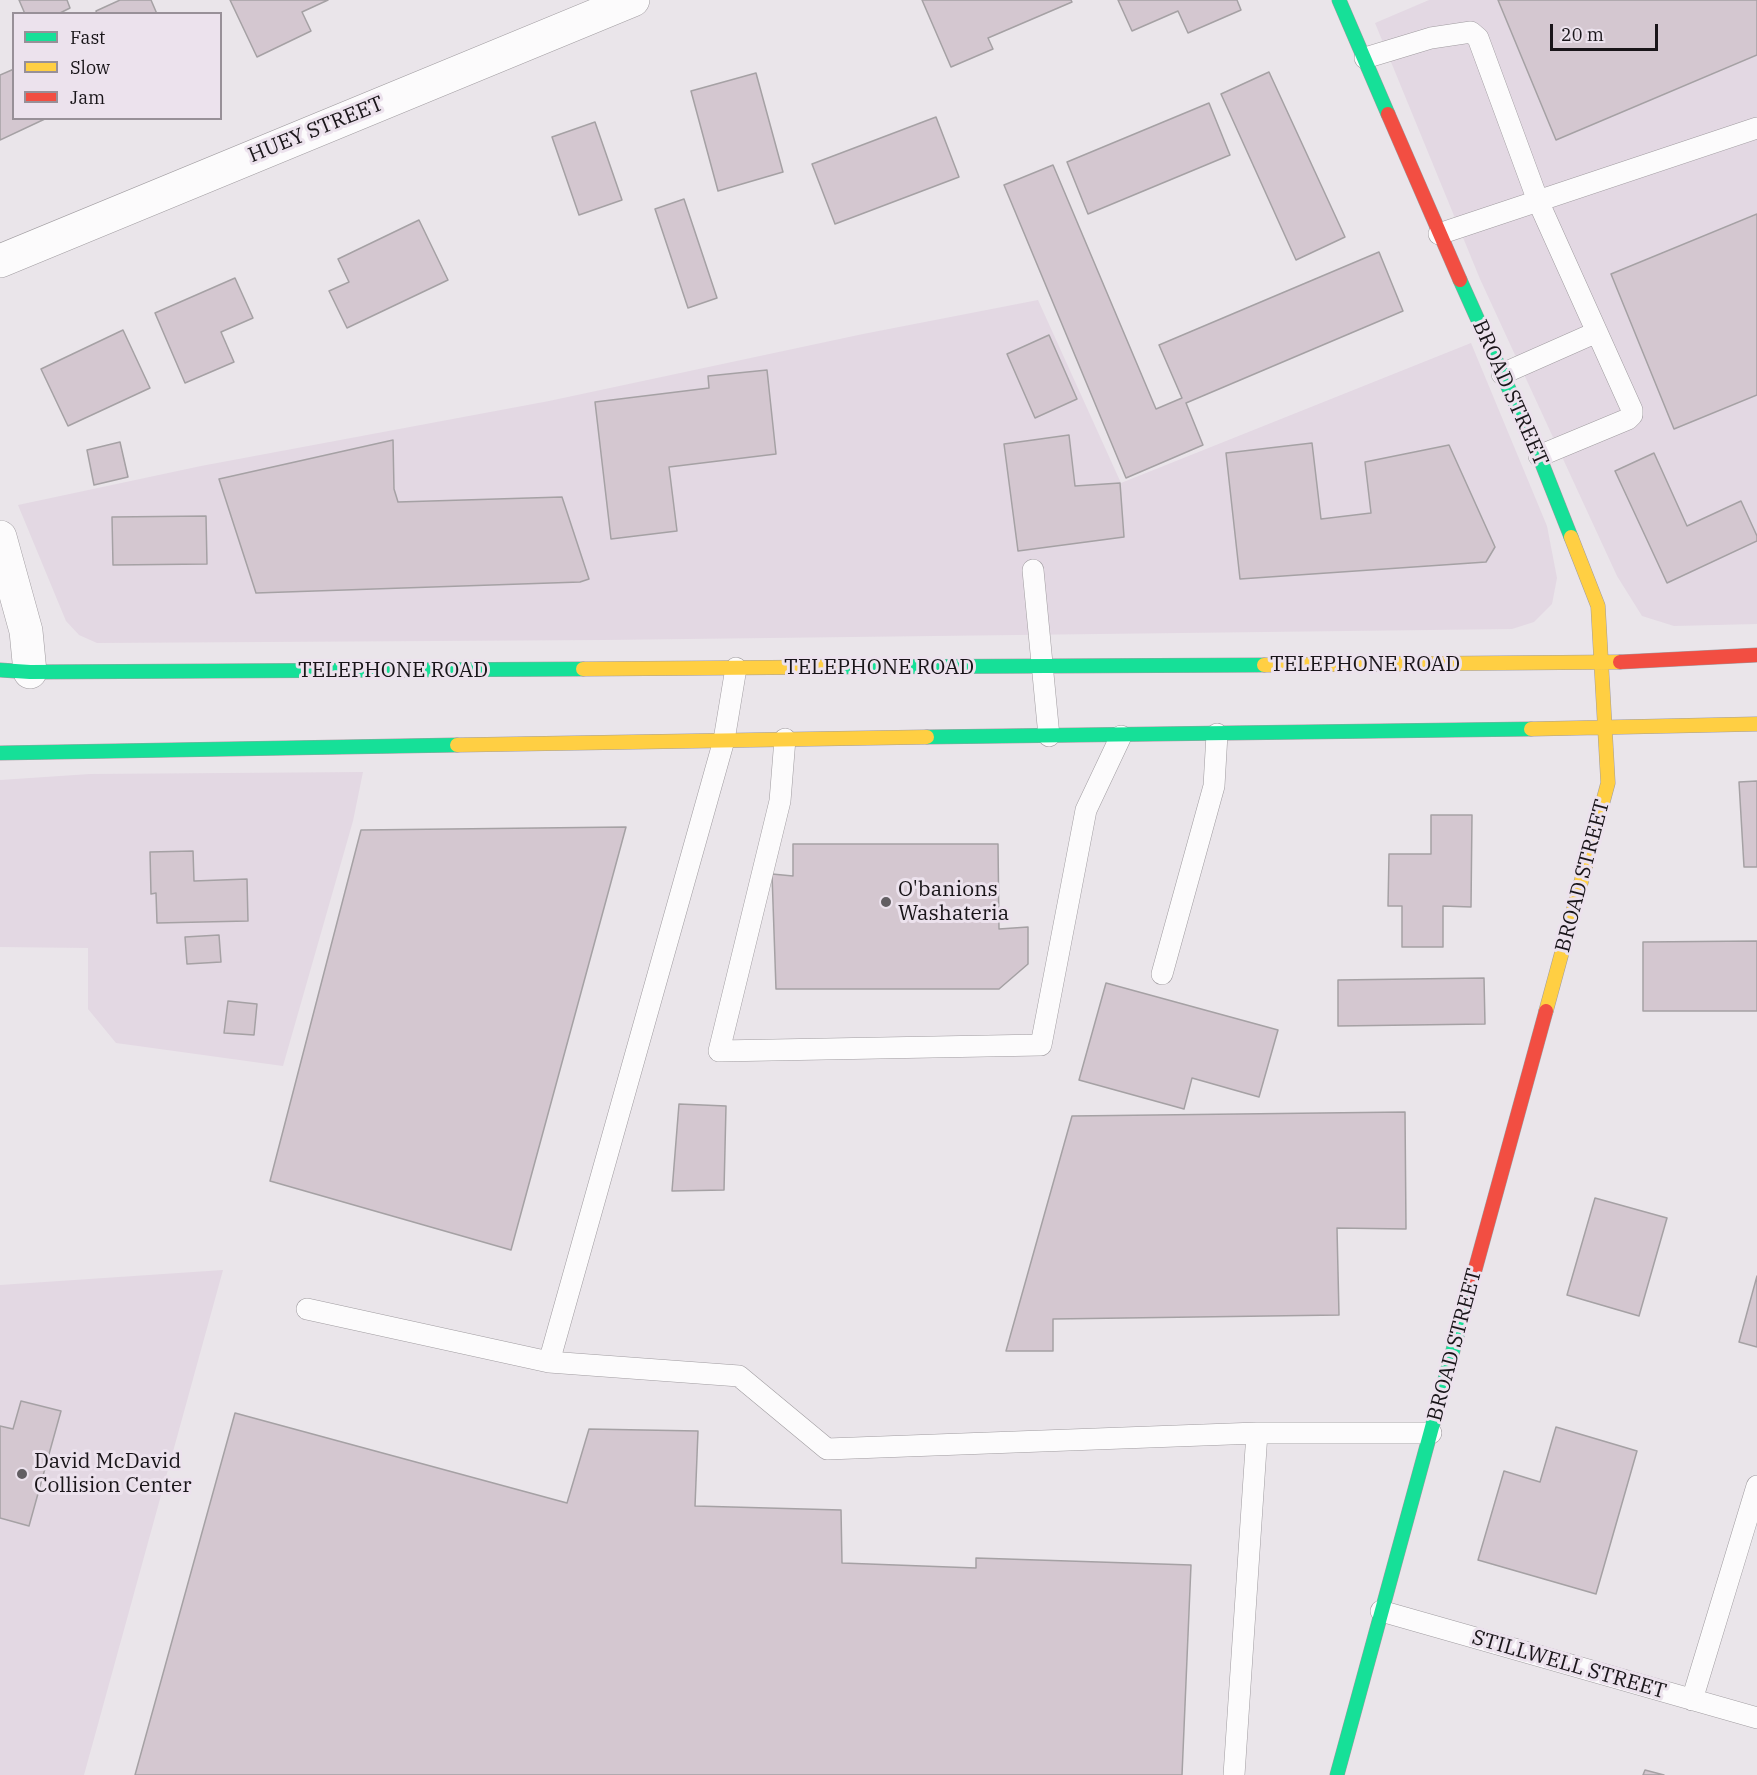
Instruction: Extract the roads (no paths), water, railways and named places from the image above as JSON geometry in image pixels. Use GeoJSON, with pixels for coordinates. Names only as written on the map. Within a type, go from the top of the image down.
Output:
{"type":"FeatureCollection","features":[{"type":"Feature","properties":{"kind":"main road","name":"BROAD STREET"},"geometry":{"type":"LineString","coordinates":[[1337,1775],[1608,783],[1598,606],[1539,456],[1439,234],[1339,0]]}},
{"type":"Feature","properties":{"kind":"main road","name":"TELEPHONE ROAD"},"geometry":{"type":"LineString","coordinates":[[10,673],[1601,663],[1757,655]]}},
{"type":"Feature","properties":{"kind":"main road"},"geometry":{"type":"LineString","coordinates":[[0,753],[1757,724]]}},
{"type":"Feature","properties":{"kind":"street","name":"HUEY STREET"},"geometry":{"type":"LineString","coordinates":[[0,261],[633,0]]}},
{"type":"Feature","properties":{"kind":"street"},"geometry":{"type":"LineString","coordinates":[[2,548],[26,631],[10,673]]}},
{"type":"Feature","properties":{"kind":"lane"},"geometry":{"type":"LineString","coordinates":[[1365,58],[1431,38],[1465,33],[1475,34],[1478,38],[1538,201],[1632,410],[1632,415],[1628,419],[1539,456]]}},
{"type":"Feature","properties":{"kind":"lane"},"geometry":{"type":"LineString","coordinates":[[1439,234],[1757,128]]}},
{"type":"Feature","properties":{"kind":"lane"},"geometry":{"type":"LineString","coordinates":[[1502,374],[1597,332]]}},
{"type":"Feature","properties":{"kind":"lane"},"geometry":{"type":"LineString","coordinates":[[1034,570],[1049,736]]}},
{"type":"Feature","properties":{"kind":"lane"},"geometry":{"type":"LineString","coordinates":[[549,1362],[724,740],[736,669]]}},
{"type":"Feature","properties":{"kind":"lane"},"geometry":{"type":"LineString","coordinates":[[1162,974],[1215,786],[1217,734]]}},
{"type":"Feature","properties":{"kind":"lane"},"geometry":{"type":"LineString","coordinates":[[785,739],[780,801],[719,1051],[1041,1045],[1086,810],[1121,736]]}},
{"type":"Feature","properties":{"kind":"lane"},"geometry":{"type":"LineString","coordinates":[[307,1309],[549,1362],[739,1376],[827,1449],[1257,1433],[1431,1433]]}},
{"type":"Feature","properties":{"kind":"lane"},"geometry":{"type":"LineString","coordinates":[[1234,1775],[1257,1433]]}},
{"type":"Feature","properties":{"kind":"lane"},"geometry":{"type":"LineString","coordinates":[[1692,1700],[1757,1486]]}},
{"type":"Feature","properties":{"kind":"lane","name":"STILLWELL STREET"},"geometry":{"type":"LineString","coordinates":[[1381,1611],[1757,1718]]}},
{"type":"Feature","properties":{"kind":"place","name":"O'banions Washateria"},"geometry":{"type":"Point","coordinates":[886,902]}},
{"type":"Feature","properties":{"kind":"place","name":"David McDavid Collision Center"},"geometry":{"type":"Point","coordinates":[22,1474]}}]}
